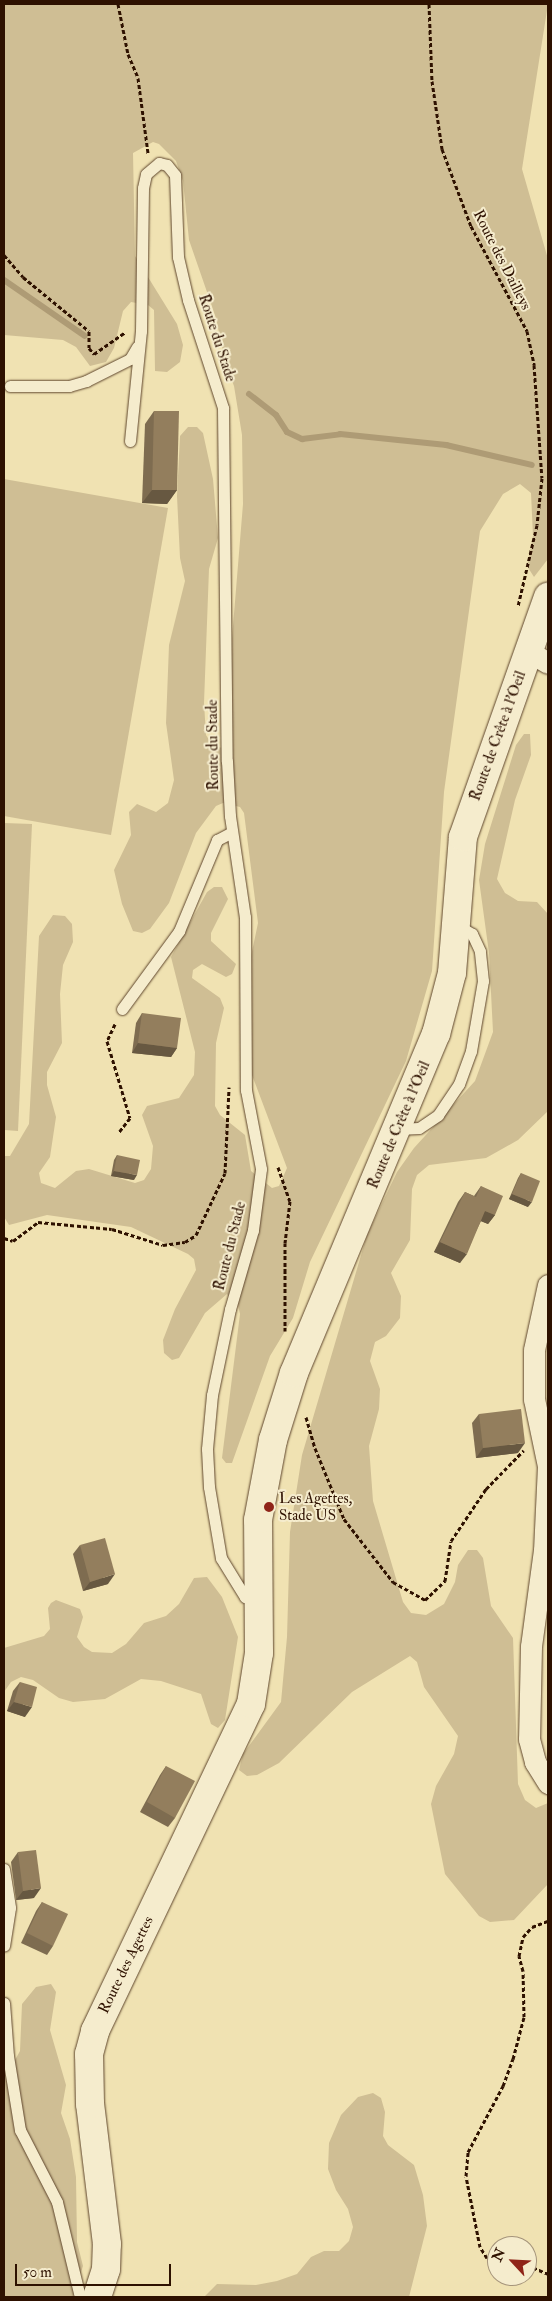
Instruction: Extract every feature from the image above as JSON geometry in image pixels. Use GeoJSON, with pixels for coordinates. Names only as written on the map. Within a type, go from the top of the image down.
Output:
{"type":"FeatureCollection","features":[{"type":"Feature","properties":{"kind":"street","name":"Route de Crête à l'Oeil"},"geometry":{"type":"LineString","coordinates":[[259,1653],[258,1520],[273,1440],[298,1364],[424,1068],[443,1013],[457,925],[463,837],[536,652],[548,597]]}},
{"type":"Feature","properties":{"kind":"street"},"geometry":{"type":"LineString","coordinates":[[548,1285],[534,1358],[534,1399],[548,1466],[547,1505],[531,1646],[529,1739],[535,1762],[548,1783]]}},
{"type":"Feature","properties":{"kind":"street","name":"Route des Agettes"},"geometry":{"type":"LineString","coordinates":[[97,2297],[106,2269],[107,2244],[90,2104],[90,2054],[95,2032],[245,1722],[254,1694],[259,1653]]}},
{"type":"Feature","properties":{"kind":"lane","name":"Route du Stade"},"geometry":{"type":"LineString","coordinates":[[149,171],[159,163],[167,166],[174,175],[178,257],[188,300],[223,408],[227,761],[232,832],[245,917],[245,1074],[261,1169],[253,1230],[229,1314],[212,1395],[207,1448],[209,1487],[221,1558],[245,1597],[258,1599]]}},
{"type":"Feature","properties":{"kind":"lane"},"geometry":{"type":"LineString","coordinates":[[130,442],[141,324],[143,188],[149,171]]}},
{"type":"Feature","properties":{"kind":"lane"},"geometry":{"type":"LineString","coordinates":[[10,386],[69,386],[130,359],[139,343]]}},
{"type":"Feature","properties":{"kind":"lane"},"geometry":{"type":"LineString","coordinates":[[122,1010],[179,932],[217,840],[232,832]]}},
{"type":"Feature","properties":{"kind":"lane"},"geometry":{"type":"LineString","coordinates":[[398,1129],[420,1128],[438,1115],[459,1084],[470,1051],[483,981],[480,950],[472,934],[457,925]]}},
{"type":"Feature","properties":{"kind":"lane"},"geometry":{"type":"LineString","coordinates":[[4,1869],[10,1908],[4,1946]]}},
{"type":"Feature","properties":{"kind":"lane"},"geometry":{"type":"LineString","coordinates":[[4,2002],[8,2056],[20,2130],[57,2202],[80,2297]]}},
{"type":"Feature","properties":{"kind":"path"},"geometry":{"type":"LineString","coordinates":[[118,4],[128,54],[138,78],[149,171]]}},
{"type":"Feature","properties":{"kind":"path","name":"Route des Dailleys"},"geometry":{"type":"LineString","coordinates":[[429,4],[432,81],[442,149],[471,226],[527,330],[534,365],[542,478],[537,525],[517,614],[522,633],[536,652]]}},
{"type":"Feature","properties":{"kind":"path"},"geometry":{"type":"LineString","coordinates":[[4,255],[23,277],[89,331],[89,348],[94,354],[121,334],[141,324]]}},
{"type":"Feature","properties":{"kind":"path"},"geometry":{"type":"LineString","coordinates":[[120,1132],[130,1118],[107,1041],[122,1010]]}},
{"type":"Feature","properties":{"kind":"path"},"geometry":{"type":"LineString","coordinates":[[4,1238],[13,1241],[38,1222],[112,1229],[163,1245],[185,1242],[196,1235],[225,1173],[228,1148],[226,1095],[234,1080],[245,1074]]}},
{"type":"Feature","properties":{"kind":"path"},"geometry":{"type":"LineString","coordinates":[[277,1164],[290,1201],[285,1243],[285,1334]]}},
{"type":"Feature","properties":{"kind":"path"},"geometry":{"type":"LineString","coordinates":[[305,1410],[315,1448],[344,1519],[393,1582],[425,1600],[445,1581],[452,1541],[486,1489],[542,1431]]}},
{"type":"Feature","properties":{"kind":"path"},"geometry":{"type":"LineString","coordinates":[[487,2258],[480,2247],[466,2176],[468,2152],[503,2086],[513,2059],[524,2017],[523,1971],[519,1956],[523,1937],[532,1927],[548,1921]]}},
{"type":"Feature","properties":{"kind":"shaded area"},"geometry":{"type":"Polygon","coordinates":[[[4,4],[548,4],[522,169],[548,259],[548,559],[534,577],[527,566],[533,536],[531,493],[520,484],[503,494],[480,531],[444,792],[432,971],[406,1061],[310,1262],[293,1318],[270,1356],[232,1463],[226,1463],[222,1458],[240,1314],[238,1305],[227,1294],[205,1313],[179,1358],[172,1360],[164,1353],[163,1340],[175,1309],[196,1270],[194,1259],[188,1254],[131,1227],[47,1215],[9,1225],[4,1217],[4,1156],[10,1156],[29,1124],[39,936],[53,915],[65,916],[72,924],[73,942],[63,965],[60,994],[62,1043],[47,1072],[47,1085],[56,1117],[50,1157],[39,1173],[41,1183],[55,1188],[76,1171],[89,1169],[135,1183],[144,1180],[151,1169],[153,1146],[142,1115],[147,1106],[179,1098],[194,1075],[195,1052],[171,957],[207,892],[214,887],[222,887],[228,899],[211,933],[211,941],[236,964],[232,974],[226,977],[202,964],[193,970],[192,978],[220,998],[224,1008],[216,1043],[215,1106],[220,1115],[245,1135],[251,1171],[272,1188],[279,1186],[287,1168],[252,1075],[249,966],[258,923],[244,813],[240,807],[223,803],[216,806],[196,833],[169,903],[150,929],[142,933],[133,931],[122,904],[114,870],[131,835],[129,812],[137,804],[156,812],[168,803],[174,780],[166,723],[169,645],[185,581],[180,558],[177,496],[180,436],[188,427],[197,427],[203,433],[213,479],[218,538],[209,569],[204,703],[206,735],[213,746],[223,748],[243,504],[242,435],[234,386],[225,362],[216,318],[189,240],[183,181],[176,161],[159,144],[153,142],[133,153],[135,256],[177,324],[183,345],[180,362],[167,372],[155,371],[154,310],[148,305],[131,302],[123,311],[114,348],[106,362],[90,366],[76,347],[63,340],[4,335],[4,4]]]}},
{"type":"Feature","properties":{"kind":"shaded area"},"geometry":{"type":"Polygon","coordinates":[[[4,479],[168,508],[111,835],[4,816],[4,479]]]}},
{"type":"Feature","properties":{"kind":"shaded area"},"geometry":{"type":"Polygon","coordinates":[[[524,734],[530,734],[531,755],[515,800],[497,879],[505,893],[518,901],[537,902],[548,914],[548,1111],[518,1140],[486,1158],[429,1165],[417,1175],[412,1189],[410,1240],[391,1273],[401,1296],[400,1318],[386,1336],[375,1342],[370,1361],[380,1389],[379,1409],[369,1446],[373,1501],[403,1602],[411,1613],[426,1615],[444,1604],[455,1582],[458,1565],[468,1550],[477,1550],[483,1558],[491,1606],[513,1638],[518,1784],[525,1800],[536,1808],[548,1803],[548,1884],[514,1920],[490,1922],[479,1916],[445,1874],[431,1804],[436,1786],[454,1754],[458,1736],[424,1687],[417,1662],[410,1656],[352,1692],[279,1763],[257,1775],[247,1776],[239,1770],[243,1754],[281,1702],[287,1637],[290,1532],[302,1455],[367,1235],[397,1172],[414,1148],[475,1081],[493,1032],[489,953],[479,880],[485,844],[516,745],[524,734]]]}},
{"type":"Feature","properties":{"kind":"shaded area"},"geometry":{"type":"Polygon","coordinates":[[[4,823],[32,824],[18,1131],[4,1130],[4,823]]]}},
{"type":"Feature","properties":{"kind":"shaded area"},"geometry":{"type":"Polygon","coordinates":[[[207,1577],[222,1597],[238,1637],[225,1720],[218,1728],[211,1724],[201,1694],[161,1681],[141,1679],[105,1699],[73,1702],[59,1698],[33,1680],[21,1677],[11,1682],[4,1692],[4,1648],[44,1636],[50,1629],[48,1608],[56,1600],[80,1609],[83,1617],[77,1637],[84,1647],[92,1652],[112,1653],[126,1644],[144,1623],[166,1616],[179,1604],[194,1578],[207,1577]]]}},
{"type":"Feature","properties":{"kind":"shaded area"},"geometry":{"type":"Polygon","coordinates":[[[51,1984],[56,1992],[50,2030],[66,2085],[61,2113],[70,2139],[76,2177],[77,2242],[83,2266],[73,2297],[4,2297],[4,2065],[15,2060],[20,2051],[22,2004],[36,1987],[51,1984]]]}},
{"type":"Feature","properties":{"kind":"shaded area"},"geometry":{"type":"Polygon","coordinates":[[[373,2093],[381,2098],[385,2112],[383,2136],[388,2145],[414,2165],[423,2195],[427,2226],[409,2297],[204,2297],[217,2284],[256,2285],[277,2281],[297,2274],[311,2257],[324,2251],[339,2251],[349,2241],[353,2227],[348,2209],[336,2190],[328,2169],[329,2143],[341,2115],[358,2097],[373,2093]]]}},
{"type":"Feature","properties":{"kind":"building"},"geometry":{"type":"Polygon","coordinates":[[[154,411],[179,411],[177,490],[152,490],[154,411]]]}},
{"type":"Feature","properties":{"kind":"building"},"geometry":{"type":"Polygon","coordinates":[[[142,1013],[181,1018],[177,1048],[138,1043],[142,1013]]]}},
{"type":"Feature","properties":{"kind":"building"},"geometry":{"type":"Polygon","coordinates":[[[117,1155],[140,1160],[137,1175],[114,1171],[117,1155]]]}},
{"type":"Feature","properties":{"kind":"building"},"geometry":{"type":"Polygon","coordinates":[[[521,1173],[540,1181],[532,1202],[512,1194],[521,1173]]]}},
{"type":"Feature","properties":{"kind":"building"},"geometry":{"type":"Polygon","coordinates":[[[481,1186],[503,1196],[495,1215],[485,1211],[467,1254],[440,1242],[465,1192],[476,1197],[481,1186]]]}},
{"type":"Feature","properties":{"kind":"building"},"geometry":{"type":"Polygon","coordinates":[[[521,1409],[525,1443],[483,1448],[479,1414],[521,1409]]]}},
{"type":"Feature","properties":{"kind":"building"},"geometry":{"type":"Polygon","coordinates":[[[105,1538],[115,1574],[90,1582],[80,1545],[105,1538]]]}},
{"type":"Feature","properties":{"kind":"building"},"geometry":{"type":"Polygon","coordinates":[[[20,1682],[37,1687],[32,1707],[14,1702],[20,1682]]]}},
{"type":"Feature","properties":{"kind":"building"},"geometry":{"type":"Polygon","coordinates":[[[166,1766],[195,1781],[175,1818],[147,1802],[166,1766]]]}},
{"type":"Feature","properties":{"kind":"building"},"geometry":{"type":"Polygon","coordinates":[[[36,1850],[41,1888],[23,1891],[18,1852],[36,1850]]]}},
{"type":"Feature","properties":{"kind":"building"},"geometry":{"type":"Polygon","coordinates":[[[42,1902],[68,1914],[53,1946],[27,1933],[42,1902]]]}},
{"type":"Feature","properties":{"kind":"waterway"},"geometry":{"type":"LineString","coordinates":[[4,280],[85,336]]}},
{"type":"Feature","properties":{"kind":"waterway"},"geometry":{"type":"LineString","coordinates":[[249,394],[276,415],[287,432],[302,439],[340,434],[446,445],[532,465]]}},
{"type":"Feature","properties":{"kind":"place","name":"Les Agettes, Stade US"},"geometry":{"type":"Point","coordinates":[269,1507]}}]}
